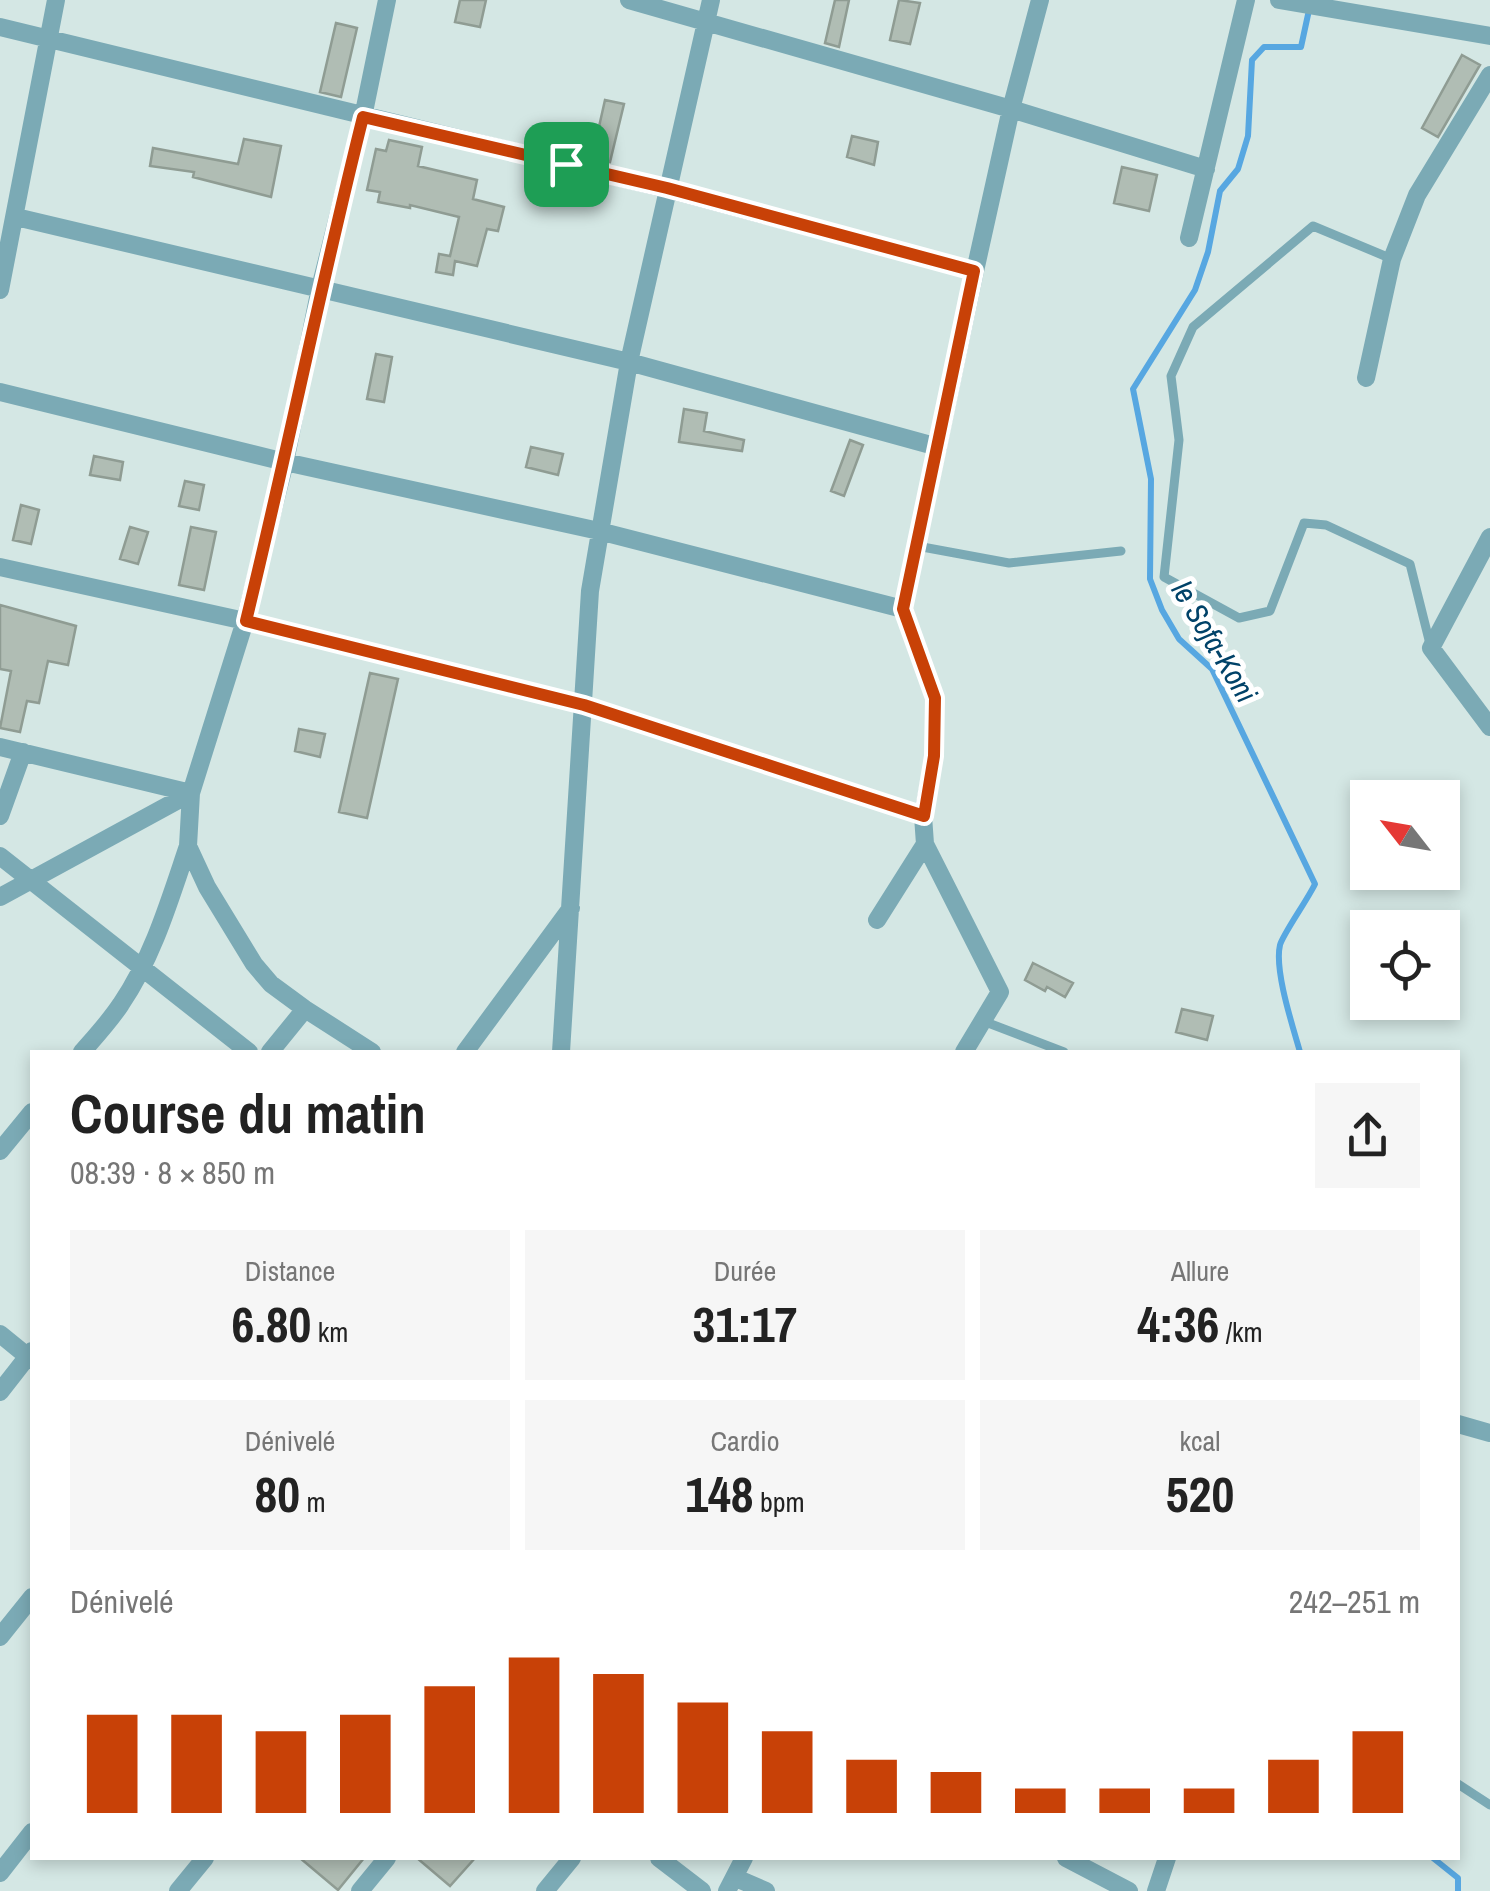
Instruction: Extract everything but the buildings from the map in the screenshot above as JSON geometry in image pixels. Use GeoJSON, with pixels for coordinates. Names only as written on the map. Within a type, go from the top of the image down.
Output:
{"type":"FeatureCollection","features":[{"type":"Feature","properties":{"kind":"street"},"geometry":{"type":"LineString","coordinates":[[0,290],[56,0]]}},
{"type":"Feature","properties":{"kind":"street"},"geometry":{"type":"LineString","coordinates":[[84,1050],[120,1007],[141,967],[188,846],[191,793],[246,621],[388,0]]}},
{"type":"Feature","properties":{"kind":"street"},"geometry":{"type":"LineString","coordinates":[[630,0],[1206,169]]}},
{"type":"Feature","properties":{"kind":"street"},"geometry":{"type":"LineString","coordinates":[[562,1050],[590,591],[629,362],[712,0]]}},
{"type":"Feature","properties":{"kind":"street"},"geometry":{"type":"LineString","coordinates":[[965,1050],[1000,992],[925,844],[935,698],[903,609],[974,271],[1040,0]]}},
{"type":"Feature","properties":{"kind":"street"},"geometry":{"type":"LineString","coordinates":[[1189,238],[1246,0]]}},
{"type":"Feature","properties":{"kind":"street"},"geometry":{"type":"LineString","coordinates":[[1288,2],[1490,36]]}},
{"type":"Feature","properties":{"kind":"street"},"geometry":{"type":"LineString","coordinates":[[0,27],[667,188],[974,271]]}},
{"type":"Feature","properties":{"kind":"street"},"geometry":{"type":"LineString","coordinates":[[1366,378],[1392,260],[1417,196],[1490,75]]}},
{"type":"Feature","properties":{"kind":"street"},"geometry":{"type":"LineString","coordinates":[[16,217],[629,362],[938,447]]}},
{"type":"Feature","properties":{"kind":"street"},"geometry":{"type":"LineString","coordinates":[[0,392],[284,462],[599,530],[903,609]]}},
{"type":"Feature","properties":{"kind":"street"},"geometry":{"type":"LineString","coordinates":[[1490,536],[1431,648],[1490,727]]}},
{"type":"Feature","properties":{"kind":"street"},"geometry":{"type":"LineString","coordinates":[[0,567],[246,621],[584,705],[924,816]]}},
{"type":"Feature","properties":{"kind":"street"},"geometry":{"type":"LineString","coordinates":[[0,747],[191,793]]}},
{"type":"Feature","properties":{"kind":"street"},"geometry":{"type":"LineString","coordinates":[[0,816],[22,752]]}},
{"type":"Feature","properties":{"kind":"street"},"geometry":{"type":"LineString","coordinates":[[0,897],[191,793]]}},
{"type":"Feature","properties":{"kind":"street"},"geometry":{"type":"LineString","coordinates":[[877,920],[925,844]]}},
{"type":"Feature","properties":{"kind":"street"},"geometry":{"type":"LineString","coordinates":[[188,846],[206,887],[271,984],[369,1050]]}},
{"type":"Feature","properties":{"kind":"street"},"geometry":{"type":"LineString","coordinates":[[0,856],[246,1050]]}},
{"type":"Feature","properties":{"kind":"street"},"geometry":{"type":"LineString","coordinates":[[466,1050],[572,908]]}},
{"type":"Feature","properties":{"kind":"street"},"geometry":{"type":"LineString","coordinates":[[272,1050],[305,1009]]}},
{"type":"Feature","properties":{"kind":"street"},"geometry":{"type":"LineString","coordinates":[[0,1151],[30,1114]]}},
{"type":"Feature","properties":{"kind":"street"},"geometry":{"type":"LineString","coordinates":[[0,1334],[30,1355]]}},
{"type":"Feature","properties":{"kind":"street"},"geometry":{"type":"LineString","coordinates":[[0,1392],[30,1357]]}},
{"type":"Feature","properties":{"kind":"street"},"geometry":{"type":"LineString","coordinates":[[1460,1424],[1490,1432]]}},
{"type":"Feature","properties":{"kind":"street"},"geometry":{"type":"LineString","coordinates":[[0,1637],[30,1600]]}},
{"type":"Feature","properties":{"kind":"street"},"geometry":{"type":"LineString","coordinates":[[0,1873],[30,1835]]}},
{"type":"Feature","properties":{"kind":"street"},"geometry":{"type":"LineString","coordinates":[[178,1891],[203,1860]]}},
{"type":"Feature","properties":{"kind":"street"},"geometry":{"type":"LineString","coordinates":[[360,1891],[385,1860]]}},
{"type":"Feature","properties":{"kind":"street"},"geometry":{"type":"LineString","coordinates":[[545,1891],[570,1860]]}},
{"type":"Feature","properties":{"kind":"street"},"geometry":{"type":"LineString","coordinates":[[661,1860],[702,1891]]}},
{"type":"Feature","properties":{"kind":"street"},"geometry":{"type":"LineString","coordinates":[[743,1860],[732,1884],[766,1891]]}},
{"type":"Feature","properties":{"kind":"street"},"geometry":{"type":"LineString","coordinates":[[1070,1860],[1129,1891]]}},
{"type":"Feature","properties":{"kind":"street"},"geometry":{"type":"LineString","coordinates":[[1156,1891],[1166,1860]]}},
{"type":"Feature","properties":{"kind":"lane"},"geometry":{"type":"LineString","coordinates":[[1392,260],[1313,226],[1193,326],[1171,376],[1179,440],[1164,576],[1239,618],[1270,611],[1304,523],[1326,525],[1410,564],[1431,648]]}},
{"type":"Feature","properties":{"kind":"lane"},"geometry":{"type":"LineString","coordinates":[[917,546],[1009,563],[1122,551]]}},
{"type":"Feature","properties":{"kind":"lane"},"geometry":{"type":"LineString","coordinates":[[983,1021],[1059,1050]]}},
{"type":"Feature","properties":{"kind":"lane"},"geometry":{"type":"LineString","coordinates":[[1460,1785],[1490,1805]]}},
{"type":"Feature","properties":{"kind":"waterway","name":"le Sofa-Koni"},"geometry":{"type":"LineString","coordinates":[[1299,1050],[1285,998],[1280,945],[1315,884],[1212,669],[1179,639],[1150,579],[1151,479],[1133,389],[1195,290],[1208,252],[1220,191],[1238,169],[1248,136],[1252,60],[1264,47],[1301,47],[1309,10]]}},
{"type":"Feature","properties":{"kind":"waterway","name":"le Sofa-Koni"},"geometry":{"type":"LineString","coordinates":[[1436,1860],[1458,1878],[1458,1891]]}},
{"type":"Feature","properties":{"kind":"route"},"geometry":{"type":"LineString","coordinates":[[363,117],[566,164],[974,271],[903,609],[935,698],[934,756],[924,816],[584,705],[246,621],[320,288],[363,117]]}}]}
